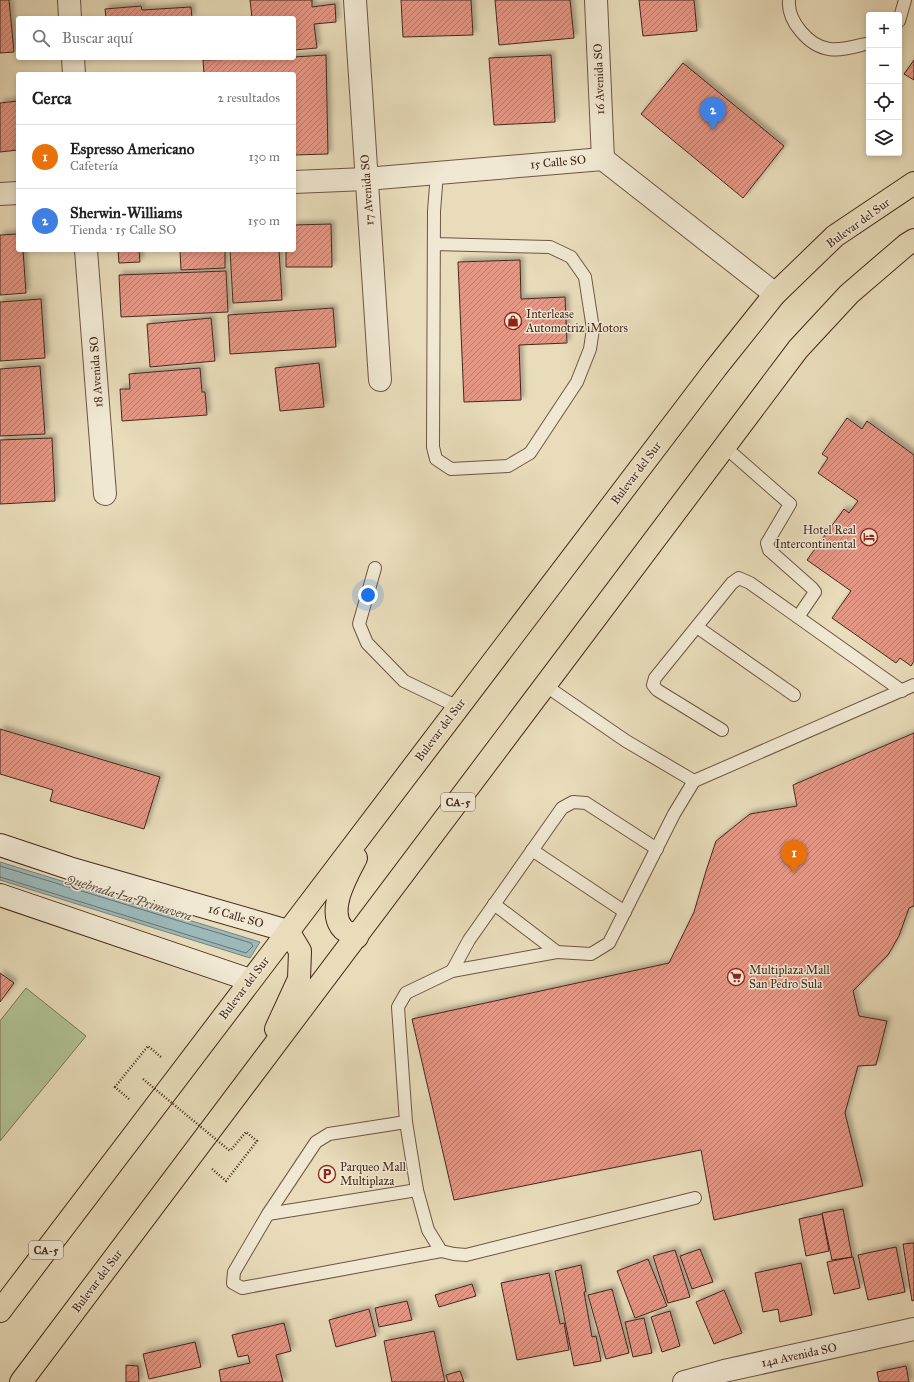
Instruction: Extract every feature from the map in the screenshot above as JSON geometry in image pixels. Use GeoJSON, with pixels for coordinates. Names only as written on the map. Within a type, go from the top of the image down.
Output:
{"type":"FeatureCollection","features":[{"type":"Feature","properties":{"kind":"highway","name":"Bulevar del Sur"},"geometry":{"type":"LineString","coordinates":[[0,1311],[384,803],[716,368],[775,294],[836,236],[914,183]]}},
{"type":"Feature","properties":{"kind":"highway","name":"Bulevar del Sur"},"geometry":{"type":"LineString","coordinates":[[21,1382],[798,349],[849,294],[911,245]]}},
{"type":"Feature","properties":{"kind":"highway"},"geometry":{"type":"LineString","coordinates":[[357,937],[342,928],[336,910],[341,887],[384,803]]}},
{"type":"Feature","properties":{"kind":"highway"},"geometry":{"type":"LineString","coordinates":[[257,1070],[299,979],[300,951],[288,931]]}},
{"type":"Feature","properties":{"kind":"street"},"geometry":{"type":"LineString","coordinates":[[69,0],[70,16]]}},
{"type":"Feature","properties":{"kind":"street","name":"17 Avenida SO"},"geometry":{"type":"LineString","coordinates":[[355,0],[380,380]]}},
{"type":"Feature","properties":{"kind":"street","name":"16 Avenida SO"},"geometry":{"type":"LineString","coordinates":[[596,0],[603,159]]}},
{"type":"Feature","properties":{"kind":"street"},"geometry":{"type":"LineString","coordinates":[[73,60],[74,72]]}},
{"type":"Feature","properties":{"kind":"street","name":"15 Calle SO"},"geometry":{"type":"LineString","coordinates":[[296,182],[366,179],[603,159],[775,294]]}},
{"type":"Feature","properties":{"kind":"street"},"geometry":{"type":"LineString","coordinates":[[0,194],[16,193]]}},
{"type":"Feature","properties":{"kind":"street","name":"18 Avenida SO"},"geometry":{"type":"LineString","coordinates":[[86,252],[105,494]]}},
{"type":"Feature","properties":{"kind":"street","name":"16 Calle SO"},"geometry":{"type":"LineString","coordinates":[[0,845],[69,868],[288,931]]}},
{"type":"Feature","properties":{"kind":"street"},"geometry":{"type":"LineString","coordinates":[[0,895],[250,980]]}},
{"type":"Feature","properties":{"kind":"street","name":"14a Avenida SO"},"geometry":{"type":"LineString","coordinates":[[684,1382],[725,1377],[914,1329]]}},
{"type":"Feature","properties":{"kind":"lane"},"geometry":{"type":"LineString","coordinates":[[789,0],[795,25],[808,39],[828,49],[843,50],[866,44]]}},
{"type":"Feature","properties":{"kind":"lane"},"geometry":{"type":"LineString","coordinates":[[902,12],[905,0]]}},
{"type":"Feature","properties":{"kind":"lane"},"geometry":{"type":"LineString","coordinates":[[434,244],[550,247],[571,257],[585,277],[593,328],[590,349],[577,382],[530,453],[508,466],[451,469],[436,459],[433,447],[434,244],[437,173]]}},
{"type":"Feature","properties":{"kind":"lane"},"geometry":{"type":"LineString","coordinates":[[725,447],[790,504],[767,543],[769,550],[812,588],[814,592],[798,617]]}},
{"type":"Feature","properties":{"kind":"lane"},"geometry":{"type":"LineString","coordinates":[[375,568],[360,624],[367,643],[404,682],[458,707]]}},
{"type":"Feature","properties":{"kind":"lane"},"geometry":{"type":"LineString","coordinates":[[722,730],[657,690],[653,685],[655,678],[732,583],[740,578],[750,583],[902,691]]}},
{"type":"Feature","properties":{"kind":"lane"},"geometry":{"type":"LineString","coordinates":[[697,627],[794,695]]}},
{"type":"Feature","properties":{"kind":"lane"},"geometry":{"type":"LineString","coordinates":[[441,1251],[428,1230],[417,1190],[406,1122],[398,1007],[406,992],[452,971],[557,952],[591,954],[609,943],[694,781],[914,685]]}},
{"type":"Feature","properties":{"kind":"lane"},"geometry":{"type":"LineString","coordinates":[[546,686],[626,741],[694,781]]}},
{"type":"Feature","properties":{"kind":"lane"},"geometry":{"type":"LineString","coordinates":[[452,971],[469,940],[562,808],[573,802],[586,804],[657,849]]}},
{"type":"Feature","properties":{"kind":"lane"},"geometry":{"type":"LineString","coordinates":[[532,850],[625,912]]}},
{"type":"Feature","properties":{"kind":"lane"},"geometry":{"type":"LineString","coordinates":[[494,904],[557,952]]}},
{"type":"Feature","properties":{"kind":"lane"},"geometry":{"type":"LineString","coordinates":[[406,1122],[329,1134],[316,1142],[268,1214],[234,1272],[233,1282],[242,1288],[441,1251],[466,1255],[695,1198]]}},
{"type":"Feature","properties":{"kind":"lane"},"geometry":{"type":"LineString","coordinates":[[268,1214],[417,1190]]}},
{"type":"Feature","properties":{"kind":"path"},"geometry":{"type":"LineString","coordinates":[[115,1087],[148,1046],[161,1056],[157,1062]]}},
{"type":"Feature","properties":{"kind":"path"},"geometry":{"type":"LineString","coordinates":[[147,1074],[143,1079],[230,1151],[246,1132],[257,1141],[226,1181]]}},
{"type":"Feature","properties":{"kind":"green space"},"geometry":{"type":"Polygon","coordinates":[[[26,988],[86,1036],[0,1141],[0,1021],[26,988]]]}},
{"type":"Feature","properties":{"kind":"water"},"geometry":{"type":"Polygon","coordinates":[[[0,862],[260,942],[250,958],[0,880],[0,862]]]}},
{"type":"Feature","properties":{"kind":"building"},"geometry":{"type":"Polygon","coordinates":[[[0,0],[9,0],[14,52],[0,53],[0,0]]]}},
{"type":"Feature","properties":{"kind":"building"},"geometry":{"type":"Polygon","coordinates":[[[250,0],[312,0],[312,7],[335,4],[336,22],[314,24],[317,48],[296,50],[296,16],[252,16],[250,0]]]}},
{"type":"Feature","properties":{"kind":"building"},"geometry":{"type":"Polygon","coordinates":[[[401,0],[471,0],[473,35],[403,37],[401,0]]]}},
{"type":"Feature","properties":{"kind":"building"},"geometry":{"type":"Polygon","coordinates":[[[495,0],[570,0],[574,38],[499,45],[495,0]]]}},
{"type":"Feature","properties":{"kind":"building"},"geometry":{"type":"Polygon","coordinates":[[[639,0],[694,0],[697,31],[643,36],[639,0]]]}},
{"type":"Feature","properties":{"kind":"building"},"geometry":{"type":"Polygon","coordinates":[[[141,6],[142,10],[191,7],[192,16],[106,16],[105,9],[141,6]]]}},
{"type":"Feature","properties":{"kind":"building"},"geometry":{"type":"Polygon","coordinates":[[[326,55],[328,154],[296,155],[296,72],[204,72],[203,60],[296,60],[296,57],[326,55]]]}},
{"type":"Feature","properties":{"kind":"building"},"geometry":{"type":"Polygon","coordinates":[[[551,55],[555,122],[494,125],[489,58],[551,55]]]}},
{"type":"Feature","properties":{"kind":"building"},"geometry":{"type":"Polygon","coordinates":[[[914,60],[914,80],[904,74],[914,60]]]}},
{"type":"Feature","properties":{"kind":"building"},"geometry":{"type":"Polygon","coordinates":[[[683,63],[784,146],[743,198],[641,114],[683,63]]]}},
{"type":"Feature","properties":{"kind":"building"},"geometry":{"type":"Polygon","coordinates":[[[16,101],[16,150],[0,152],[0,103],[16,101]]]}},
{"type":"Feature","properties":{"kind":"building"},"geometry":{"type":"Polygon","coordinates":[[[331,224],[332,267],[286,267],[286,252],[296,252],[296,225],[331,224]]]}},
{"type":"Feature","properties":{"kind":"building"},"geometry":{"type":"Polygon","coordinates":[[[16,234],[16,252],[23,252],[26,293],[0,295],[0,235],[16,234]]]}},
{"type":"Feature","properties":{"kind":"building"},"geometry":{"type":"Polygon","coordinates":[[[118,252],[139,252],[140,262],[119,263],[118,252]]]}},
{"type":"Feature","properties":{"kind":"building"},"geometry":{"type":"Polygon","coordinates":[[[180,252],[225,252],[225,268],[181,270],[180,252]]]}},
{"type":"Feature","properties":{"kind":"building"},"geometry":{"type":"Polygon","coordinates":[[[230,252],[279,252],[282,300],[233,303],[230,252]]]}},
{"type":"Feature","properties":{"kind":"building","name":"Interlease Automotriz iMotors"},"geometry":{"type":"Polygon","coordinates":[[[520,260],[521,299],[565,297],[567,343],[519,345],[521,400],[464,402],[458,262],[520,260]]]}},
{"type":"Feature","properties":{"kind":"building"},"geometry":{"type":"Polygon","coordinates":[[[226,271],[228,312],[121,317],[119,275],[226,271]]]}},
{"type":"Feature","properties":{"kind":"building"},"geometry":{"type":"Polygon","coordinates":[[[41,299],[45,358],[0,361],[0,302],[41,299]]]}},
{"type":"Feature","properties":{"kind":"building"},"geometry":{"type":"Polygon","coordinates":[[[333,308],[336,347],[230,354],[228,315],[333,308]]]}},
{"type":"Feature","properties":{"kind":"building"},"geometry":{"type":"Polygon","coordinates":[[[211,318],[215,361],[150,367],[147,324],[211,318]]]}},
{"type":"Feature","properties":{"kind":"building"},"geometry":{"type":"Polygon","coordinates":[[[319,363],[324,407],[280,411],[275,368],[319,363]]]}},
{"type":"Feature","properties":{"kind":"building"},"geometry":{"type":"Polygon","coordinates":[[[40,366],[45,434],[0,436],[0,369],[40,366]]]}},
{"type":"Feature","properties":{"kind":"building"},"geometry":{"type":"Polygon","coordinates":[[[200,368],[202,392],[205,392],[207,415],[122,421],[120,389],[130,389],[129,374],[200,368]]]}},
{"type":"Feature","properties":{"kind":"building","name":"Hotel Real Intercontinental"},"geometry":{"type":"Polygon","coordinates":[[[847,418],[862,429],[867,421],[914,455],[914,661],[911,666],[900,658],[896,663],[832,618],[851,591],[807,560],[844,509],[849,513],[858,501],[818,473],[828,458],[822,454],[847,418]]]}},
{"type":"Feature","properties":{"kind":"building"},"geometry":{"type":"Polygon","coordinates":[[[52,438],[55,501],[0,504],[0,440],[52,438]]]}},
{"type":"Feature","properties":{"kind":"building"},"geometry":{"type":"Polygon","coordinates":[[[0,729],[160,777],[144,829],[50,801],[53,790],[0,774],[0,729]]]}},
{"type":"Feature","properties":{"kind":"building","name":"Multiplaza Mall San Pedro Sula"},"geometry":{"type":"Polygon","coordinates":[[[914,733],[914,906],[909,908],[899,936],[888,955],[853,991],[859,1016],[887,1021],[876,1065],[858,1066],[845,1113],[863,1186],[714,1220],[701,1150],[454,1200],[412,1019],[669,963],[694,912],[716,841],[750,814],[797,806],[793,785],[914,733]]]}},
{"type":"Feature","properties":{"kind":"building"},"geometry":{"type":"Polygon","coordinates":[[[0,973],[14,983],[0,1002],[0,973]]]}},
{"type":"Feature","properties":{"kind":"building"},"geometry":{"type":"Polygon","coordinates":[[[843,1209],[852,1257],[832,1260],[822,1213],[843,1209]]]}},
{"type":"Feature","properties":{"kind":"building"},"geometry":{"type":"Polygon","coordinates":[[[822,1214],[829,1251],[806,1256],[799,1219],[822,1214]]]}},
{"type":"Feature","properties":{"kind":"building"},"geometry":{"type":"Polygon","coordinates":[[[914,1243],[914,1300],[912,1301],[903,1244],[914,1243]]]}},
{"type":"Feature","properties":{"kind":"building"},"geometry":{"type":"Polygon","coordinates":[[[896,1247],[905,1292],[868,1300],[858,1255],[896,1247]]]}},
{"type":"Feature","properties":{"kind":"building"},"geometry":{"type":"Polygon","coordinates":[[[700,1249],[713,1282],[692,1289],[680,1256],[700,1249]]]}},
{"type":"Feature","properties":{"kind":"building"},"geometry":{"type":"Polygon","coordinates":[[[675,1250],[690,1297],[668,1303],[653,1256],[675,1250]]]}},
{"type":"Feature","properties":{"kind":"building"},"geometry":{"type":"Polygon","coordinates":[[[853,1257],[860,1288],[834,1294],[827,1262],[853,1257]]]}},
{"type":"Feature","properties":{"kind":"building"},"geometry":{"type":"Polygon","coordinates":[[[648,1259],[667,1306],[635,1318],[617,1271],[648,1259]]]}},
{"type":"Feature","properties":{"kind":"building"},"geometry":{"type":"Polygon","coordinates":[[[801,1263],[812,1315],[780,1322],[778,1309],[763,1312],[755,1273],[801,1263]]]}},
{"type":"Feature","properties":{"kind":"building"},"geometry":{"type":"Polygon","coordinates":[[[581,1265],[592,1337],[596,1336],[601,1361],[574,1366],[555,1271],[581,1265]]]}},
{"type":"Feature","properties":{"kind":"building"},"geometry":{"type":"Polygon","coordinates":[[[549,1273],[560,1324],[564,1323],[569,1350],[517,1360],[501,1283],[549,1273]]]}},
{"type":"Feature","properties":{"kind":"building"},"geometry":{"type":"Polygon","coordinates":[[[472,1284],[476,1296],[439,1307],[435,1295],[472,1284]]]}},
{"type":"Feature","properties":{"kind":"building"},"geometry":{"type":"Polygon","coordinates":[[[612,1289],[629,1353],[606,1359],[588,1295],[612,1289]]]}},
{"type":"Feature","properties":{"kind":"building"},"geometry":{"type":"Polygon","coordinates":[[[724,1290],[742,1333],[714,1344],[696,1302],[724,1290]]]}},
{"type":"Feature","properties":{"kind":"building"},"geometry":{"type":"Polygon","coordinates":[[[407,1301],[412,1320],[379,1327],[375,1308],[407,1301]]]}},
{"type":"Feature","properties":{"kind":"building"},"geometry":{"type":"Polygon","coordinates":[[[369,1309],[376,1336],[336,1347],[329,1320],[369,1309]]]}},
{"type":"Feature","properties":{"kind":"building"},"geometry":{"type":"Polygon","coordinates":[[[670,1311],[680,1346],[662,1352],[651,1317],[670,1311]]]}},
{"type":"Feature","properties":{"kind":"building"},"geometry":{"type":"Polygon","coordinates":[[[644,1318],[652,1353],[633,1357],[625,1322],[644,1318]]]}},
{"type":"Feature","properties":{"kind":"building"},"geometry":{"type":"Polygon","coordinates":[[[284,1323],[291,1351],[276,1355],[283,1382],[221,1382],[219,1370],[250,1363],[248,1355],[238,1357],[232,1335],[284,1323]]]}},
{"type":"Feature","properties":{"kind":"building"},"geometry":{"type":"Polygon","coordinates":[[[434,1331],[445,1382],[392,1382],[384,1341],[434,1331]]]}},
{"type":"Feature","properties":{"kind":"building"},"geometry":{"type":"Polygon","coordinates":[[[195,1342],[201,1367],[149,1379],[143,1354],[195,1342]]]}},
{"type":"Feature","properties":{"kind":"building"},"geometry":{"type":"Polygon","coordinates":[[[126,1365],[138,1366],[139,1382],[126,1382],[126,1365]]]}},
{"type":"Feature","properties":{"kind":"building"},"geometry":{"type":"Polygon","coordinates":[[[906,1366],[909,1382],[879,1382],[877,1372],[906,1366]]]}},
{"type":"Feature","properties":{"kind":"building"},"geometry":{"type":"Polygon","coordinates":[[[460,1371],[464,1382],[448,1382],[446,1375],[460,1371]]]}},
{"type":"Feature","properties":{"kind":"place","name":"Sherwin-Williams"},"geometry":{"type":"Point","coordinates":[713,130]}},
{"type":"Feature","properties":{"kind":"place","name":"Interlease Automotriz iMotors"},"geometry":{"type":"Point","coordinates":[513,321]}},
{"type":"Feature","properties":{"kind":"place","name":"Hotel Real Intercontinental"},"geometry":{"type":"Point","coordinates":[869,537]}},
{"type":"Feature","properties":{"kind":"place","name":"Espresso Americano"},"geometry":{"type":"Point","coordinates":[794,873]}},
{"type":"Feature","properties":{"kind":"place","name":"Multiplaza Mall San Pedro Sula"},"geometry":{"type":"Point","coordinates":[736,977]}},
{"type":"Feature","properties":{"kind":"place","name":"Parqueo Mall Multiplaza"},"geometry":{"type":"Point","coordinates":[327,1174]}},
{"type":"Feature","properties":{"kind":"water label","name":"Quebrada La Primavera"},"geometry":{"type":"Point","coordinates":[129,898]}}]}
